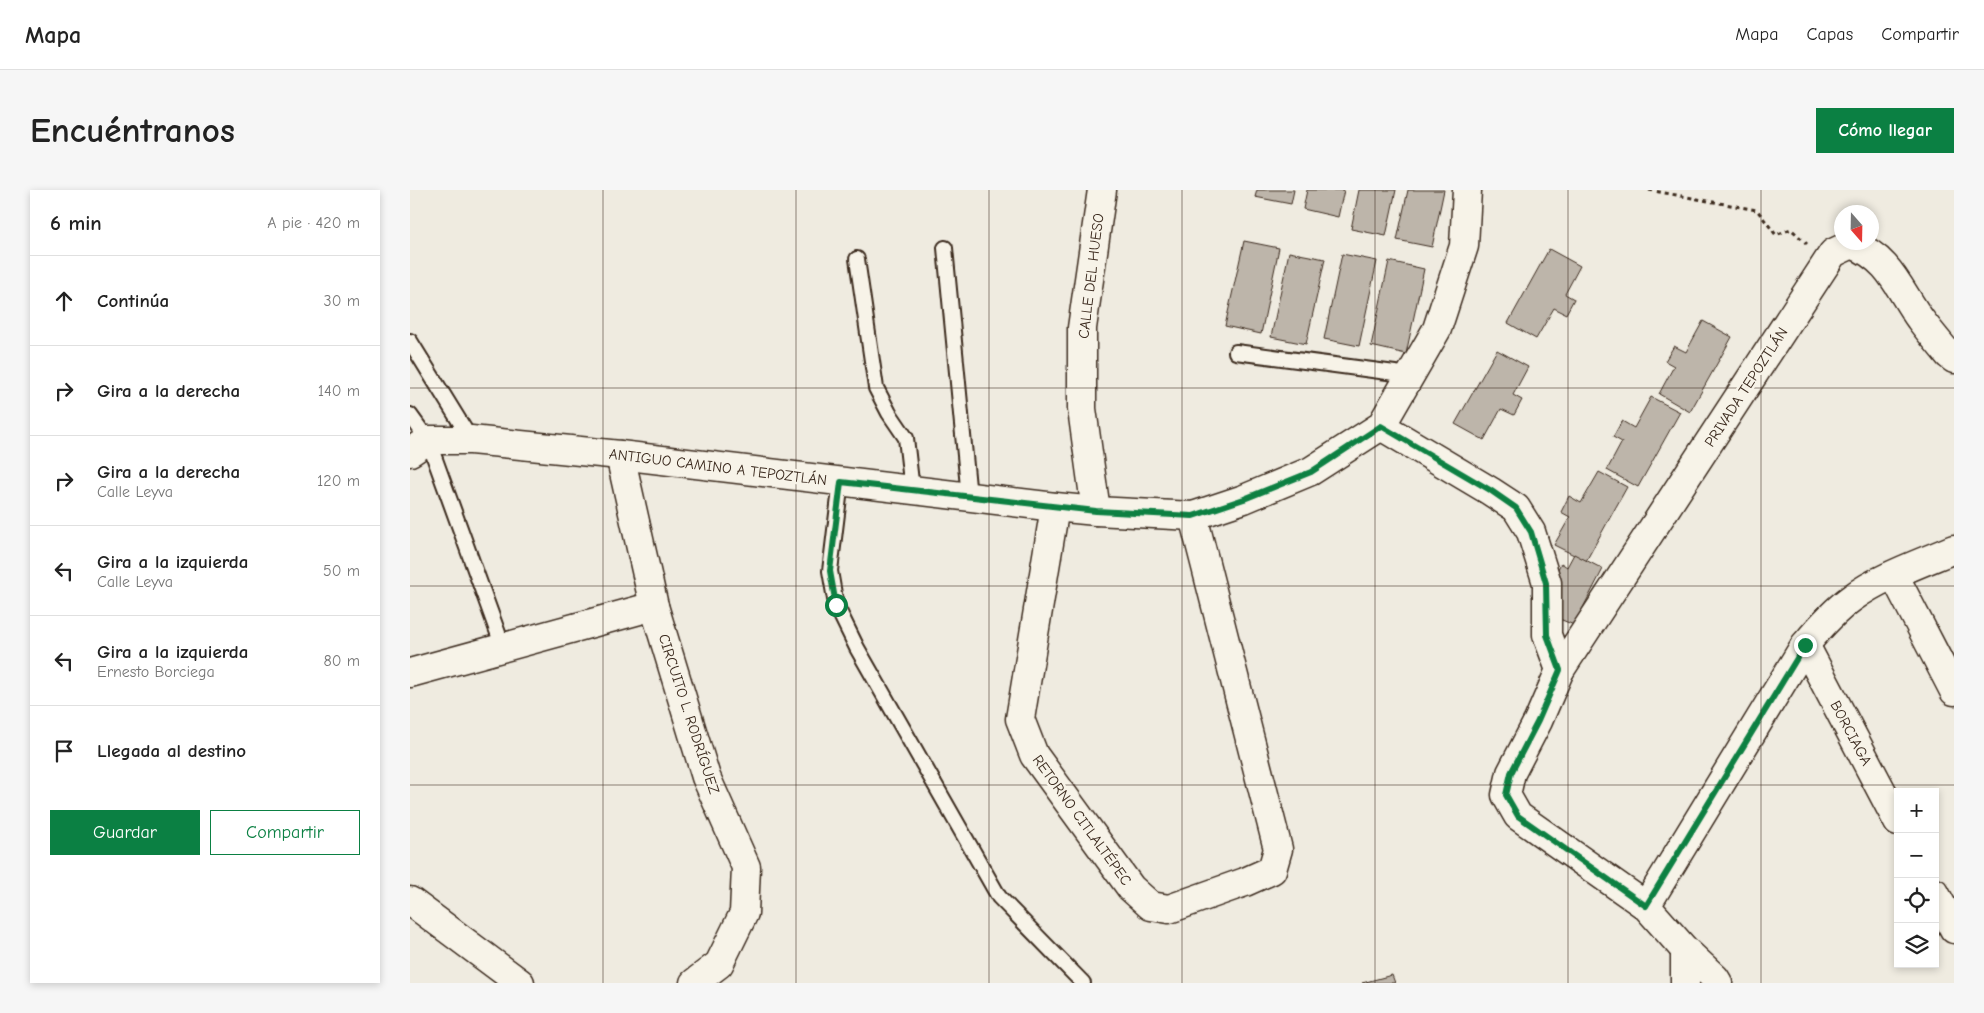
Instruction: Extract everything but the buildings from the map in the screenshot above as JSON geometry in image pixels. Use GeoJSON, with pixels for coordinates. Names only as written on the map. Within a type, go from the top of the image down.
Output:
{"type":"FeatureCollection","features":[{"type":"Feature","properties":{"kind":"street","name":"CALLE DEL HUESO"},"geometry":{"type":"LineString","coordinates":[[1096,511],[1082,410],[1082,328],[1102,190]]}},
{"type":"Feature","properties":{"kind":"street","name":"ANTIGUO CAMINO A TEPOZTLÁN"},"geometry":{"type":"LineString","coordinates":[[416,442],[471,440],[620,455],[1096,511],[1193,516],[1244,499],[1311,472],[1381,426],[1437,329],[1464,246],[1467,190]]}},
{"type":"Feature","properties":{"kind":"street","name":"PRIVADA TEPOZTLÁN"},"geometry":{"type":"LineString","coordinates":[[1718,983],[1685,950],[1646,906],[1518,816],[1506,795],[1511,773],[1538,721],[1560,670],[1833,253],[1852,244],[1868,250],[1892,273],[1920,318],[1954,359]]}},
{"type":"Feature","properties":{"kind":"street"},"geometry":{"type":"LineString","coordinates":[[1381,426],[1490,490],[1516,508],[1531,532],[1546,583],[1547,635],[1560,670]]}},
{"type":"Feature","properties":{"kind":"street","name":"CIRCUITO L. RODRÍGUEZ"},"geometry":{"type":"LineString","coordinates":[[620,455],[654,606],[706,777],[746,867],[744,913],[719,964],[694,983]]}},
{"type":"Feature","properties":{"kind":"street","name":"RETORNO CITLALTÉPEC"},"geometry":{"type":"LineString","coordinates":[[1055,506],[1020,720],[1034,755],[1131,888],[1151,906],[1169,909],[1245,882],[1272,870],[1278,849],[1193,516]]}},
{"type":"Feature","properties":{"kind":"street"},"geometry":{"type":"LineString","coordinates":[[1646,906],[1805,645],[1824,621],[1853,597],[1894,575],[1954,549]]}},
{"type":"Feature","properties":{"kind":"street"},"geometry":{"type":"LineString","coordinates":[[1894,575],[1954,692]]}},
{"type":"Feature","properties":{"kind":"street"},"geometry":{"type":"LineString","coordinates":[[410,673],[654,606]]}},
{"type":"Feature","properties":{"kind":"street","name":"BORCIAGA"},"geometry":{"type":"LineString","coordinates":[[1805,645],[1894,814]]}},
{"type":"Feature","properties":{"kind":"street"},"geometry":{"type":"LineString","coordinates":[[410,901],[520,983]]}},
{"type":"Feature","properties":{"kind":"street"},"geometry":{"type":"LineString","coordinates":[[1939,901],[1954,929]]}},
{"type":"Feature","properties":{"kind":"street"},"geometry":{"type":"LineString","coordinates":[[1685,950],[1685,983]]}},
{"type":"Feature","properties":{"kind":"lane"},"geometry":{"type":"LineString","coordinates":[[945,248],[969,496]]}},
{"type":"Feature","properties":{"kind":"lane"},"geometry":{"type":"LineString","coordinates":[[857,259],[876,388],[889,413],[906,438],[912,490]]}},
{"type":"Feature","properties":{"kind":"lane"},"geometry":{"type":"LineString","coordinates":[[410,341],[471,440]]}},
{"type":"Feature","properties":{"kind":"lane"},"geometry":{"type":"LineString","coordinates":[[1236,352],[1410,375]]}},
{"type":"Feature","properties":{"kind":"lane"},"geometry":{"type":"LineString","coordinates":[[410,415],[416,442],[503,647]]}},
{"type":"Feature","properties":{"kind":"lane"},"geometry":{"type":"LineString","coordinates":[[841,482],[830,571],[836,605],[857,648],[999,897],[1083,983]]}},
{"type":"Feature","properties":{"kind":"path"},"geometry":{"type":"LineString","coordinates":[[1649,190],[1757,210],[1776,235],[1791,229],[1827,263]]}},
{"type":"Feature","properties":{"kind":"route"},"geometry":{"type":"LineString","coordinates":[[836,605],[830,571],[841,482],[1096,511],[1193,516],[1244,499],[1311,472],[1381,426],[1490,490],[1516,508],[1531,532],[1546,583],[1547,635],[1560,670],[1538,721],[1511,773],[1506,795],[1518,816],[1646,906],[1805,645]]}}]}
